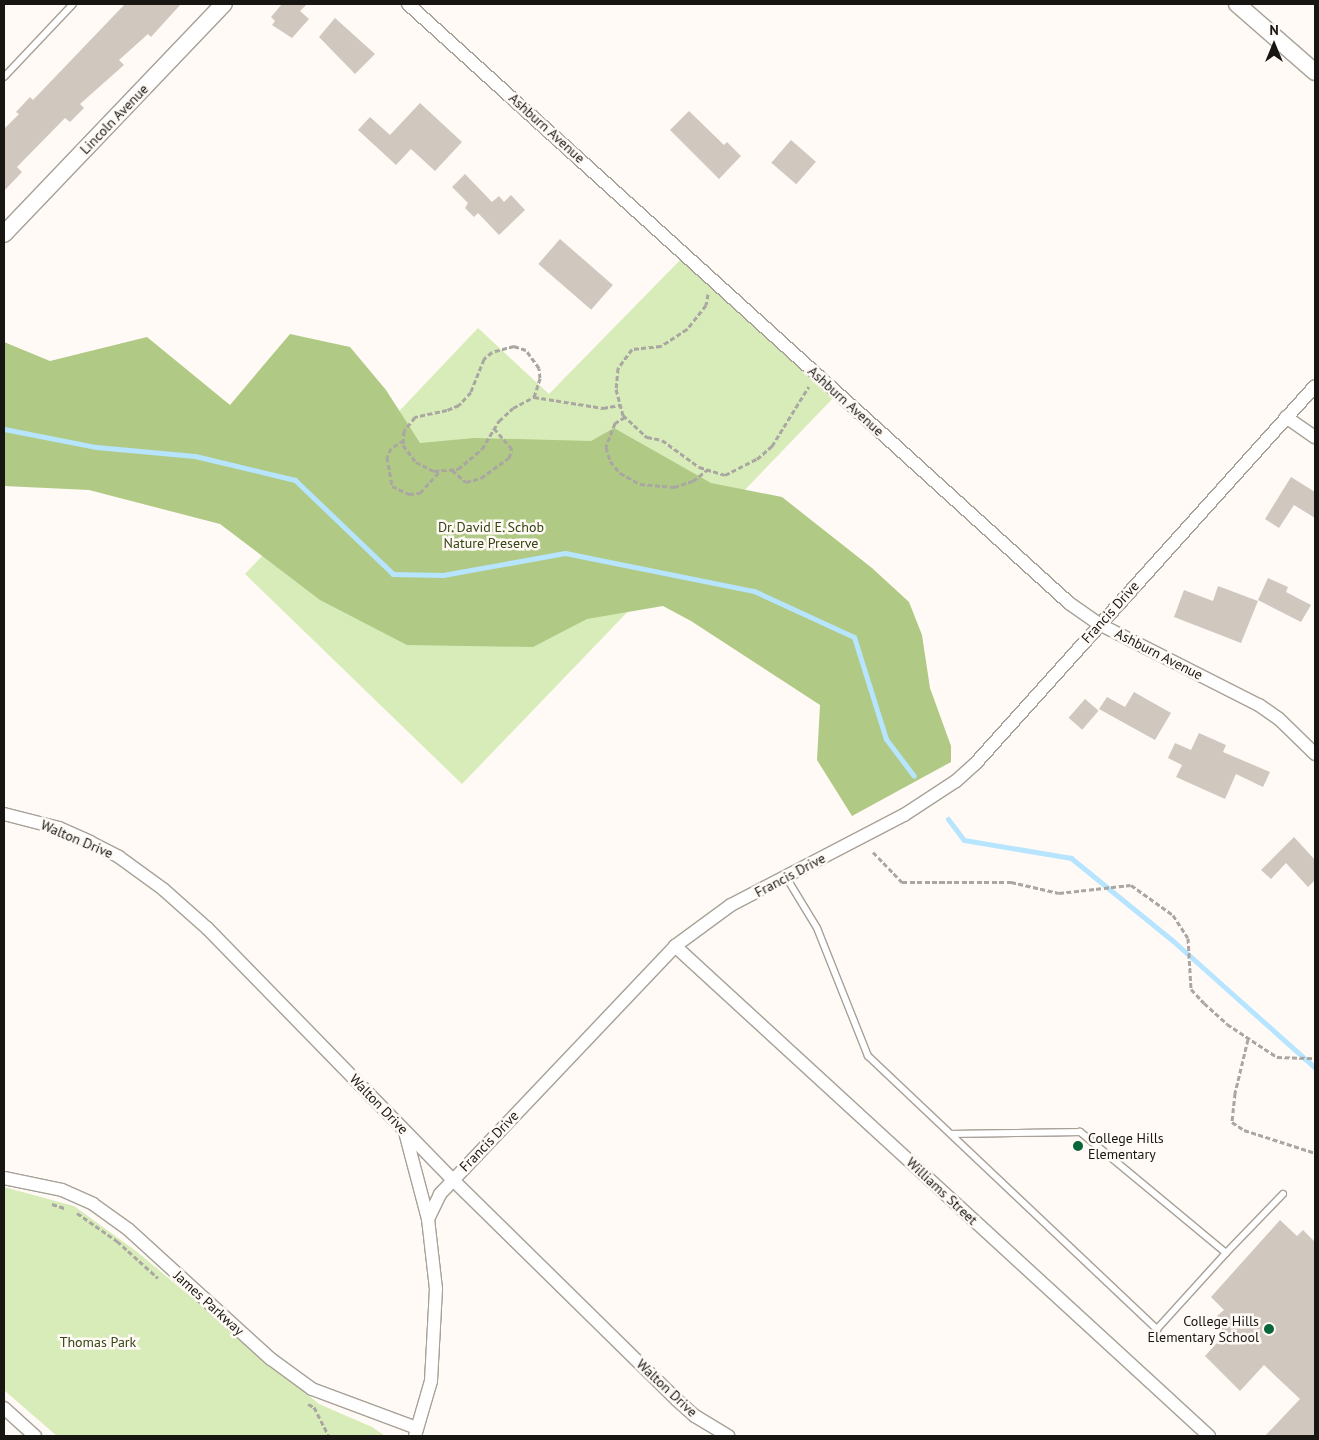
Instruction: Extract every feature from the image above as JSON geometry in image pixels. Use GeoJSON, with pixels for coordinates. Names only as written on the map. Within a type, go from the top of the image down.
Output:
{"type":"FeatureCollection","features":[{"type":"Feature","properties":{"kind":"street","name":"Lincoln Avenue"},"geometry":{"type":"LineString","coordinates":[[4,234],[224,4]]}},
{"type":"Feature","properties":{"kind":"street","name":"Ashburn Avenue"},"geometry":{"type":"LineString","coordinates":[[408,4],[1069,603],[1099,624],[1259,705],[1279,719],[1315,754]]}},
{"type":"Feature","properties":{"kind":"street"},"geometry":{"type":"LineString","coordinates":[[1237,4],[1315,72]]}},
{"type":"Feature","properties":{"kind":"street","name":"Francis Drive"},"geometry":{"type":"LineString","coordinates":[[428,1220],[440,1194],[676,946],[731,905],[904,815],[956,781],[975,764],[1315,386]]}},
{"type":"Feature","properties":{"kind":"street"},"geometry":{"type":"LineString","coordinates":[[1286,417],[1315,437]]}},
{"type":"Feature","properties":{"kind":"street","name":"Walton Drive"},"geometry":{"type":"LineString","coordinates":[[4,814],[59,828],[90,842],[118,857],[163,889],[207,928],[453,1180],[677,1400],[695,1416],[728,1436]]}},
{"type":"Feature","properties":{"kind":"street","name":"Williams Street"},"geometry":{"type":"LineString","coordinates":[[676,946],[1209,1436]]}},
{"type":"Feature","properties":{"kind":"street"},"geometry":{"type":"LineString","coordinates":[[404,1130],[428,1220],[436,1289],[431,1381],[416,1432]]}},
{"type":"Feature","properties":{"kind":"street","name":"James Parkway"},"geometry":{"type":"LineString","coordinates":[[4,1178],[62,1190],[93,1204],[128,1230],[271,1359],[312,1389],[416,1432]]}},
{"type":"Feature","properties":{"kind":"street"},"geometry":{"type":"LineString","coordinates":[[4,1408],[35,1436]]}},
{"type":"Feature","properties":{"kind":"lane"},"geometry":{"type":"LineString","coordinates":[[4,77],[73,4]]}},
{"type":"Feature","properties":{"kind":"lane"},"geometry":{"type":"LineString","coordinates":[[786,877],[817,928],[868,1056],[1156,1329],[1283,1194]]}},
{"type":"Feature","properties":{"kind":"lane"},"geometry":{"type":"LineString","coordinates":[[952,1134],[1080,1132],[1226,1253]]}},
{"type":"Feature","properties":{"kind":"path"},"geometry":{"type":"LineString","coordinates":[[712,278],[706,305],[686,329],[661,346],[632,349],[618,368],[616,389],[620,405],[626,417],[647,437],[662,440],[681,456],[708,470],[725,476],[757,459],[776,440],[792,411],[818,376]]}},
{"type":"Feature","properties":{"kind":"path"},"geometry":{"type":"LineString","coordinates":[[534,397],[540,378],[531,356],[514,346],[492,352],[484,359],[471,392],[459,405],[415,417],[404,431],[404,445],[416,462],[434,471],[458,469],[473,459],[494,428],[513,408],[534,397],[603,408],[620,405]]}},
{"type":"Feature","properties":{"kind":"path"},"geometry":{"type":"LineString","coordinates":[[626,417],[615,423],[606,447],[610,461],[620,473],[640,484],[674,487],[693,481],[708,470]]}},
{"type":"Feature","properties":{"kind":"path"},"geometry":{"type":"LineString","coordinates":[[452,470],[466,482],[481,478],[509,458],[512,449],[494,428]]}},
{"type":"Feature","properties":{"kind":"path"},"geometry":{"type":"LineString","coordinates":[[404,440],[390,448],[387,457],[392,486],[409,494],[420,493],[441,471]]}},
{"type":"Feature","properties":{"kind":"path"},"geometry":{"type":"LineString","coordinates":[[873,852],[902,882],[1010,882],[1059,893],[1131,885],[1173,915],[1188,938],[1192,989],[1248,1039],[1277,1057],[1315,1058]]}},
{"type":"Feature","properties":{"kind":"path"},"geometry":{"type":"LineString","coordinates":[[1248,1039],[1235,1093],[1232,1122],[1244,1130],[1315,1152]]}},
{"type":"Feature","properties":{"kind":"path"},"geometry":{"type":"LineString","coordinates":[[47,1202],[81,1216],[117,1241],[161,1280]]}},
{"type":"Feature","properties":{"kind":"path"},"geometry":{"type":"LineString","coordinates":[[300,1398],[314,1407],[329,1436]]}},
{"type":"Feature","properties":{"kind":"green space","name":"Dr. David E. Schob Nature Preserve"},"geometry":{"type":"Polygon","coordinates":[[[685,255],[837,394],[462,784],[245,574],[478,328],[549,394],[685,255]]]}},
{"type":"Feature","properties":{"kind":"green space"},"geometry":{"type":"Polygon","coordinates":[[[290,334],[350,347],[386,390],[420,443],[474,438],[591,441],[614,428],[711,483],[782,497],[872,568],[909,602],[922,635],[930,688],[951,746],[951,762],[852,816],[817,760],[820,705],[691,621],[663,606],[587,619],[533,647],[407,645],[320,600],[220,524],[89,490],[4,486],[4,342],[50,361],[147,337],[230,405],[290,334]]]}},
{"type":"Feature","properties":{"kind":"green space","name":"Thomas Park"},"geometry":{"type":"Polygon","coordinates":[[[4,1187],[74,1206],[136,1251],[319,1404],[372,1427],[385,1436],[57,1436],[4,1390],[4,1187]]]}},
{"type":"Feature","properties":{"kind":"building"},"geometry":{"type":"Polygon","coordinates":[[[125,4],[181,4],[151,37],[148,34],[119,60],[124,65],[80,104],[84,108],[70,122],[65,118],[17,167],[22,172],[4,191],[4,129],[19,114],[16,112],[30,97],[33,100],[125,4]]]}},
{"type":"Feature","properties":{"kind":"building"},"geometry":{"type":"Polygon","coordinates":[[[282,4],[307,4],[300,11],[309,19],[292,38],[272,25],[275,21],[271,17],[282,4]]]}},
{"type":"Feature","properties":{"kind":"building"},"geometry":{"type":"Polygon","coordinates":[[[335,18],[375,54],[355,74],[319,37],[335,18]]]}},
{"type":"Feature","properties":{"kind":"building"},"geometry":{"type":"Polygon","coordinates":[[[420,103],[462,142],[435,171],[411,149],[396,165],[358,130],[370,117],[390,135],[420,103]]]}},
{"type":"Feature","properties":{"kind":"building"},"geometry":{"type":"Polygon","coordinates":[[[689,111],[724,145],[727,142],[741,156],[719,179],[670,130],[689,111]]]}},
{"type":"Feature","properties":{"kind":"building"},"geometry":{"type":"Polygon","coordinates":[[[791,140],[816,162],[796,184],[771,163],[791,140]]]}},
{"type":"Feature","properties":{"kind":"building"},"geometry":{"type":"Polygon","coordinates":[[[465,174],[492,202],[499,196],[504,202],[511,195],[525,210],[499,235],[478,213],[474,217],[465,208],[468,203],[452,187],[465,174]]]}},
{"type":"Feature","properties":{"kind":"building"},"geometry":{"type":"Polygon","coordinates":[[[560,239],[613,285],[591,310],[538,264],[560,239]]]}},
{"type":"Feature","properties":{"kind":"building"},"geometry":{"type":"Polygon","coordinates":[[[1291,477],[1315,492],[1315,518],[1294,505],[1279,528],[1265,519],[1291,477]]]}},
{"type":"Feature","properties":{"kind":"building"},"geometry":{"type":"Polygon","coordinates":[[[1268,578],[1288,587],[1286,592],[1311,605],[1301,622],[1258,600],[1268,578]]]}},
{"type":"Feature","properties":{"kind":"building"},"geometry":{"type":"Polygon","coordinates":[[[1218,586],[1258,601],[1241,643],[1174,617],[1184,590],[1213,601],[1218,586]]]}},
{"type":"Feature","properties":{"kind":"building"},"geometry":{"type":"Polygon","coordinates":[[[1134,692],[1171,713],[1155,740],[1099,709],[1107,697],[1125,707],[1134,692]]]}},
{"type":"Feature","properties":{"kind":"building"},"geometry":{"type":"Polygon","coordinates":[[[1085,699],[1099,711],[1082,730],[1069,718],[1085,699]]]}},
{"type":"Feature","properties":{"kind":"building"},"geometry":{"type":"Polygon","coordinates":[[[1199,733],[1226,745],[1223,752],[1270,772],[1263,787],[1236,774],[1225,799],[1176,777],[1182,765],[1168,758],[1175,743],[1191,750],[1199,733]]]}},
{"type":"Feature","properties":{"kind":"building"},"geometry":{"type":"Polygon","coordinates":[[[1294,837],[1315,860],[1315,880],[1308,887],[1286,863],[1271,879],[1261,870],[1294,837]]]}},
{"type":"Feature","properties":{"kind":"building","name":"College Hills Elementary School"},"geometry":{"type":"Polygon","coordinates":[[[1280,1220],[1297,1236],[1303,1230],[1315,1242],[1315,1436],[1265,1436],[1300,1399],[1264,1365],[1240,1391],[1205,1356],[1226,1333],[1218,1326],[1217,1316],[1224,1310],[1211,1297],[1280,1220]]]}},
{"type":"Feature","properties":{"kind":"waterway"},"geometry":{"type":"LineString","coordinates":[[4,429],[96,447],[195,456],[295,480],[393,574],[443,575],[565,553],[754,591],[854,637],[886,739],[914,776]]}},
{"type":"Feature","properties":{"kind":"waterway"},"geometry":{"type":"LineString","coordinates":[[948,819],[964,840],[1071,858],[1172,940],[1315,1068]]}},
{"type":"Feature","properties":{"kind":"place","name":"College Hills Elementary"},"geometry":{"type":"Point","coordinates":[1078,1146]}},
{"type":"Feature","properties":{"kind":"place","name":"College Hills Elementary School"},"geometry":{"type":"Point","coordinates":[1269,1329]}}]}
